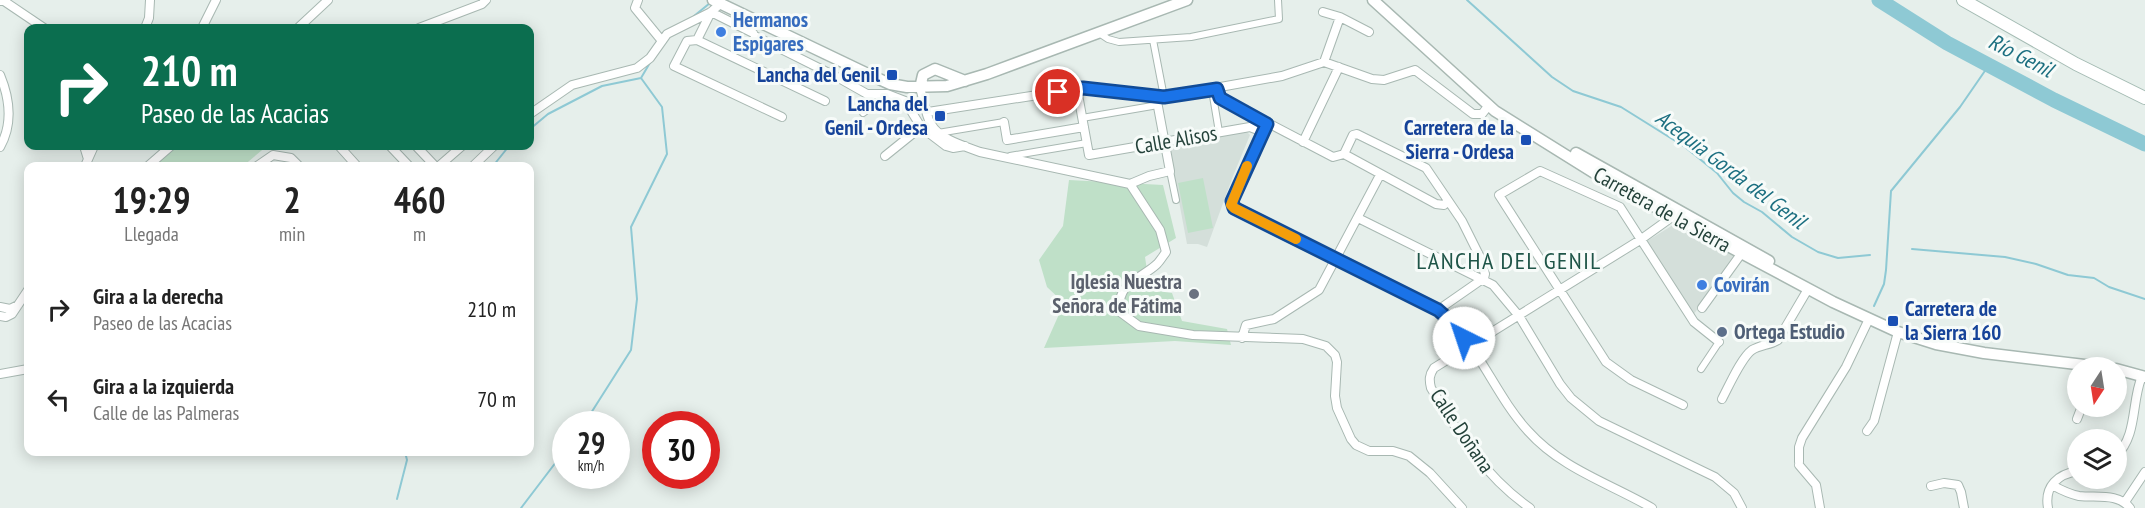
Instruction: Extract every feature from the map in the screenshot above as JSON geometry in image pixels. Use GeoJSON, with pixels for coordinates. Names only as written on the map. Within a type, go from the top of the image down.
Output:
{"type":"FeatureCollection","features":[{"type":"Feature","properties":{"kind":"main road"},"geometry":{"type":"LineString","coordinates":[[1963,0],[2076,64],[2145,98]]}},
{"type":"Feature","properties":{"kind":"street"},"geometry":{"type":"LineString","coordinates":[[147,24],[150,0]]}},
{"type":"Feature","properties":{"kind":"street"},"geometry":{"type":"LineString","coordinates":[[204,24],[216,0]]}},
{"type":"Feature","properties":{"kind":"street"},"geometry":{"type":"LineString","coordinates":[[302,24],[328,0]]}},
{"type":"Feature","properties":{"kind":"street"},"geometry":{"type":"LineString","coordinates":[[430,24],[482,4],[486,0]]}},
{"type":"Feature","properties":{"kind":"street"},"geometry":{"type":"LineString","coordinates":[[638,0],[635,8],[662,41]]}},
{"type":"Feature","properties":{"kind":"street"},"geometry":{"type":"LineString","coordinates":[[697,40],[718,1],[891,84],[920,88],[947,86],[1187,0]]}},
{"type":"Feature","properties":{"kind":"street"},"geometry":{"type":"LineString","coordinates":[[1099,33],[1119,42],[1203,35],[1279,19],[1278,0]]}},
{"type":"Feature","properties":{"kind":"street","name":"Carretera de la Sierra"},"geometry":{"type":"LineString","coordinates":[[1373,0],[1495,111],[1612,184],[1741,254],[1898,332],[1955,348],[2067,363]]}},
{"type":"Feature","properties":{"kind":"street"},"geometry":{"type":"LineString","coordinates":[[0,1],[4,1],[38,24]]}},
{"type":"Feature","properties":{"kind":"street"},"geometry":{"type":"LineString","coordinates":[[534,111],[572,86],[637,68],[651,58],[667,34],[711,12]]}},
{"type":"Feature","properties":{"kind":"street"},"geometry":{"type":"LineString","coordinates":[[711,12],[867,94],[887,94],[905,101],[921,127],[946,146],[953,148],[965,146]]}},
{"type":"Feature","properties":{"kind":"street"},"geometry":{"type":"LineString","coordinates":[[1323,12],[1340,17],[1369,32]]}},
{"type":"Feature","properties":{"kind":"street"},"geometry":{"type":"LineString","coordinates":[[1324,62],[1340,17]]}},
{"type":"Feature","properties":{"kind":"street"},"geometry":{"type":"LineString","coordinates":[[782,117],[674,66],[687,41],[697,40],[825,101]]}},
{"type":"Feature","properties":{"kind":"street"},"geometry":{"type":"LineString","coordinates":[[1153,40],[1165,141],[1176,200]]}},
{"type":"Feature","properties":{"kind":"street"},"geometry":{"type":"LineString","coordinates":[[1082,118],[1159,99],[1282,76],[1324,62],[1358,75],[1384,80],[1415,70],[1473,114],[1482,114],[1489,105]]}},
{"type":"Feature","properties":{"kind":"street"},"geometry":{"type":"LineString","coordinates":[[1303,142],[1339,68]]}},
{"type":"Feature","properties":{"kind":"street"},"geometry":{"type":"LineString","coordinates":[[965,81],[935,69],[923,75],[920,88],[931,126],[938,133],[965,146],[980,152],[1130,184],[1170,171]]}},
{"type":"Feature","properties":{"kind":"street"},"geometry":{"type":"LineString","coordinates":[[0,75],[8,96],[9,116],[8,132],[0,147]]}},
{"type":"Feature","properties":{"kind":"street"},"geometry":{"type":"LineString","coordinates":[[928,112],[1077,89],[1159,99]]}},
{"type":"Feature","properties":{"kind":"street"},"geometry":{"type":"LineString","coordinates":[[1009,158],[1087,143],[1077,89]]}},
{"type":"Feature","properties":{"kind":"street"},"geometry":{"type":"LineString","coordinates":[[1214,89],[1220,98],[1265,128],[1303,142],[1333,158],[1344,154],[1353,135],[1357,134],[1426,168],[1462,221],[1480,257],[1484,278]]}},
{"type":"Feature","properties":{"kind":"street"},"geometry":{"type":"LineString","coordinates":[[1214,89],[1219,132]]}},
{"type":"Feature","properties":{"kind":"street"},"geometry":{"type":"LineString","coordinates":[[863,112],[887,94]]}},
{"type":"Feature","properties":{"kind":"street","name":"Carretera de la Sierra"},"geometry":{"type":"LineString","coordinates":[[1489,105],[1836,298],[1841,304]]}},
{"type":"Feature","properties":{"kind":"street"},"geometry":{"type":"LineString","coordinates":[[938,133],[1004,122],[1009,158]]}},
{"type":"Feature","properties":{"kind":"street"},"geometry":{"type":"LineString","coordinates":[[885,156],[921,127]]}},
{"type":"Feature","properties":{"kind":"street"},"geometry":{"type":"LineString","coordinates":[[1007,140],[1084,127]]}},
{"type":"Feature","properties":{"kind":"street","name":"Calle Alisos"},"geometry":{"type":"LineString","coordinates":[[1087,143],[1089,155],[1250,127],[1265,128]]}},
{"type":"Feature","properties":{"kind":"street"},"geometry":{"type":"LineString","coordinates":[[1265,128],[1231,205],[1234,208],[1438,310],[1455,325],[1515,414],[1544,448],[1565,464],[1652,508]]}},
{"type":"Feature","properties":{"kind":"street"},"geometry":{"type":"LineString","coordinates":[[153,162],[166,150]]}},
{"type":"Feature","properties":{"kind":"street"},"geometry":{"type":"LineString","coordinates":[[343,150],[353,162]]}},
{"type":"Feature","properties":{"kind":"street"},"geometry":{"type":"LineString","coordinates":[[394,150],[405,162]]}},
{"type":"Feature","properties":{"kind":"street"},"geometry":{"type":"LineString","coordinates":[[420,150],[433,162]]}},
{"type":"Feature","properties":{"kind":"street"},"geometry":{"type":"LineString","coordinates":[[442,162],[457,150]]}},
{"type":"Feature","properties":{"kind":"street"},"geometry":{"type":"LineString","coordinates":[[477,162],[490,150]]}},
{"type":"Feature","properties":{"kind":"street"},"geometry":{"type":"LineString","coordinates":[[1344,154],[1436,204],[1444,204],[1448,201]]}},
{"type":"Feature","properties":{"kind":"street"},"geometry":{"type":"LineString","coordinates":[[263,162],[273,155],[291,158],[295,162]]}},
{"type":"Feature","properties":{"kind":"street"},"geometry":{"type":"LineString","coordinates":[[1683,405],[1631,380],[1606,362],[1499,195],[1540,171],[1620,207],[1640,240],[1719,342],[1701,369]]}},
{"type":"Feature","properties":{"kind":"street"},"geometry":{"type":"LineString","coordinates":[[1242,338],[1246,326],[1274,319],[1319,290],[1380,175]]}},
{"type":"Feature","properties":{"kind":"street"},"geometry":{"type":"LineString","coordinates":[[1130,184],[1160,230],[1166,252],[1157,264],[1128,284],[1118,301],[1120,312],[1139,326],[1194,335],[1303,339],[1316,342],[1331,350],[1337,362],[1335,387],[1337,408],[1351,439],[1356,445],[1368,451],[1393,451],[1409,456],[1430,473],[1461,508]]}},
{"type":"Feature","properties":{"kind":"street"},"geometry":{"type":"LineString","coordinates":[[1636,187],[1646,197],[1666,209],[1672,217],[1683,218],[1698,226],[1712,229]]}},
{"type":"Feature","properties":{"kind":"street","name":"Calle Doñana"},"geometry":{"type":"LineString","coordinates":[[1530,508],[1504,488],[1477,460],[1431,388],[1430,377],[1434,368],[1560,291],[1672,217]]}},
{"type":"Feature","properties":{"kind":"street"},"geometry":{"type":"LineString","coordinates":[[1359,218],[1484,278],[1504,296],[1519,316],[1560,384],[1584,410],[1599,421],[1715,477],[1734,493],[1742,508]]}},
{"type":"Feature","properties":{"kind":"street"},"geometry":{"type":"LineString","coordinates":[[1697,314],[1741,254]]}},
{"type":"Feature","properties":{"kind":"street"},"geometry":{"type":"LineString","coordinates":[[1438,310],[1484,278]]}},
{"type":"Feature","properties":{"kind":"street"},"geometry":{"type":"LineString","coordinates":[[1722,399],[1748,354],[1755,348],[1772,344],[1778,340],[1808,289]]}},
{"type":"Feature","properties":{"kind":"street"},"geometry":{"type":"LineString","coordinates":[[0,316],[6,317],[12,314],[24,296]]}},
{"type":"Feature","properties":{"kind":"street"},"geometry":{"type":"LineString","coordinates":[[0,308],[10,309],[19,304]]}},
{"type":"Feature","properties":{"kind":"street"},"geometry":{"type":"LineString","coordinates":[[1820,508],[1815,485],[1799,463],[1799,447],[1802,438],[1846,367],[1869,319]]}},
{"type":"Feature","properties":{"kind":"street"},"geometry":{"type":"LineString","coordinates":[[1867,431],[1874,421],[1898,332]]}},
{"type":"Feature","properties":{"kind":"street"},"geometry":{"type":"LineString","coordinates":[[0,374],[24,370]]}},
{"type":"Feature","properties":{"kind":"street"},"geometry":{"type":"LineString","coordinates":[[2127,372],[2144,377],[2136,392],[2127,441]]}},
{"type":"Feature","properties":{"kind":"street"},"geometry":{"type":"LineString","coordinates":[[2052,485],[2079,496],[2103,496],[2127,505],[2145,472]]}},
{"type":"Feature","properties":{"kind":"street"},"geometry":{"type":"LineString","coordinates":[[2048,508],[2048,492],[2058,477],[2067,474]]}},
{"type":"Feature","properties":{"kind":"street"},"geometry":{"type":"LineString","coordinates":[[1931,486],[1944,483],[1958,485],[1962,492],[1964,508]]}},
{"type":"Feature","properties":{"kind":"shaded area"},"geometry":{"type":"Polygon","coordinates":[[[1246,131],[1250,135],[1207,247],[1187,244],[1168,143],[1246,131]]]}},
{"type":"Feature","properties":{"kind":"shaded area"},"geometry":{"type":"Polygon","coordinates":[[[1678,222],[1736,253],[1694,314],[1647,241],[1678,222]]]}},
{"type":"Feature","properties":{"kind":"green space"},"geometry":{"type":"Polygon","coordinates":[[[171,150],[262,150],[248,162],[158,162],[171,150]]]}},
{"type":"Feature","properties":{"kind":"green space"},"geometry":{"type":"Polygon","coordinates":[[[1203,178],[1213,228],[1188,233],[1178,183],[1203,178]]]}},
{"type":"Feature","properties":{"kind":"green space"},"geometry":{"type":"Polygon","coordinates":[[[1069,180],[1163,185],[1176,238],[1145,257],[1150,290],[1172,293],[1182,321],[1227,329],[1231,345],[1175,341],[1044,348],[1064,303],[1047,287],[1039,260],[1063,226],[1069,180]]]}},
{"type":"Feature","properties":{"kind":"waterway","name":"Acequia Gorda del Genil"},"geometry":{"type":"LineString","coordinates":[[1467,0],[1552,77],[1573,91],[1621,107],[1685,147],[1717,173],[1733,193],[1762,212],[1792,237],[1818,252],[1838,258],[1870,255]]}},
{"type":"Feature","properties":{"kind":"waterway","name":"Río Genil"},"geometry":{"type":"LineString","coordinates":[[1879,0],[1947,43],[2054,100],[2145,144]]}},
{"type":"Feature","properties":{"kind":"waterway"},"geometry":{"type":"LineString","coordinates":[[694,16],[710,3]]}},
{"type":"Feature","properties":{"kind":"waterway"},"geometry":{"type":"LineString","coordinates":[[534,126],[548,114],[602,86],[641,78],[651,61]]}},
{"type":"Feature","properties":{"kind":"waterway"},"geometry":{"type":"LineString","coordinates":[[1874,306],[1884,284],[1891,191],[1960,107],[1989,65]]}},
{"type":"Feature","properties":{"kind":"waterway"},"geometry":{"type":"LineString","coordinates":[[592,411],[631,350],[637,299],[631,227],[667,154],[662,107],[641,78]]}},
{"type":"Feature","properties":{"kind":"waterway"},"geometry":{"type":"LineString","coordinates":[[496,162],[506,150]]}},
{"type":"Feature","properties":{"kind":"waterway","name":"Acequia Gorda del Genil"},"geometry":{"type":"LineString","coordinates":[[1912,249],[2005,257],[2068,275],[2094,278],[2109,287],[2145,299]]}},
{"type":"Feature","properties":{"kind":"waterway"},"geometry":{"type":"LineString","coordinates":[[397,499],[406,456]]}},
{"type":"Feature","properties":{"kind":"waterway"},"geometry":{"type":"LineString","coordinates":[[521,508],[552,467]]}},
{"type":"Feature","properties":{"kind":"slow traffic"},"geometry":{"type":"LineString","coordinates":[[1247,166],[1231,205],[1296,239]]}},
{"type":"Feature","properties":{"kind":"place","name":"Hermanos Espigares"},"geometry":{"type":"Point","coordinates":[721,32]}},
{"type":"Feature","properties":{"kind":"place","name":"Lancha del Genil"},"geometry":{"type":"Point","coordinates":[892,75]}},
{"type":"Feature","properties":{"kind":"place","name":"Lancha del Genil - Ordesa"},"geometry":{"type":"Point","coordinates":[940,116]}},
{"type":"Feature","properties":{"kind":"place","name":"Carretera de la Sierra - Ordesa"},"geometry":{"type":"Point","coordinates":[1526,140]}},
{"type":"Feature","properties":{"kind":"place","name":"Covirán"},"geometry":{"type":"Point","coordinates":[1702,285]}},
{"type":"Feature","properties":{"kind":"place","name":"Iglesia Nuestra Señora de Fátima"},"geometry":{"type":"Point","coordinates":[1194,294]}},
{"type":"Feature","properties":{"kind":"place","name":"Carretera de la Sierra 160"},"geometry":{"type":"Point","coordinates":[1893,321]}},
{"type":"Feature","properties":{"kind":"place","name":"Ortega Estudio"},"geometry":{"type":"Point","coordinates":[1722,332]}},
{"type":"Feature","properties":{"kind":"district","name":"LANCHA DEL GENIL"},"geometry":{"type":"Point","coordinates":[1509,261]}},
{"type":"Feature","properties":{"kind":"route"},"geometry":{"type":"LineString","coordinates":[[1058,92],[1083,88],[1164,97],[1217,89],[1220,98],[1267,124],[1231,205],[1438,310],[1455,325],[1464,338]]}}]}
